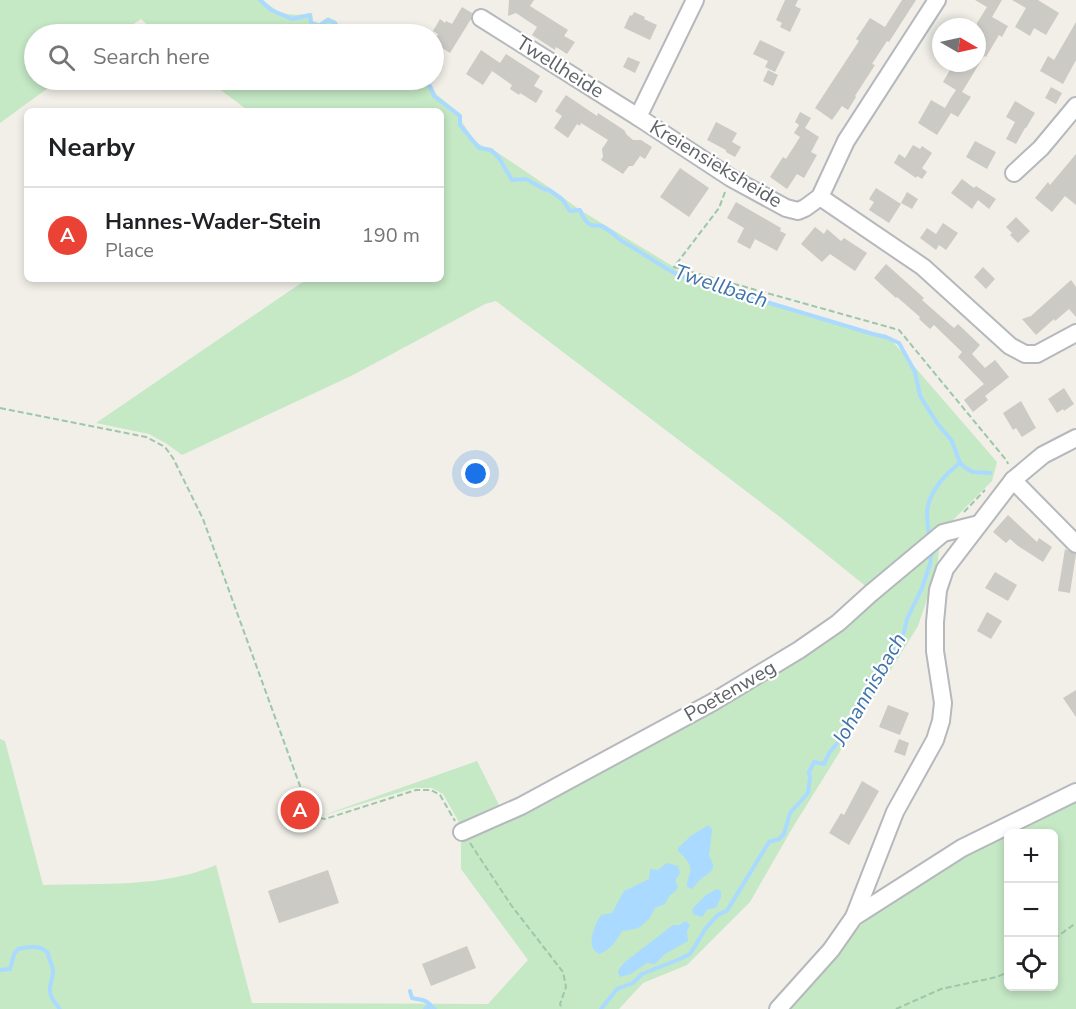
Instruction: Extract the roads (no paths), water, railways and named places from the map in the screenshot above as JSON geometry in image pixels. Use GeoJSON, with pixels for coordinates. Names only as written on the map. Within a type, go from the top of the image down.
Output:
{"type":"FeatureCollection","features":[{"type":"Feature","properties":{"kind":"street","name":"Kreiensieksheide"},"geometry":{"type":"LineString","coordinates":[[695,0],[638,117],[731,178],[786,208],[798,210],[805,208],[820,197]]}},
{"type":"Feature","properties":{"kind":"street"},"geometry":{"type":"LineString","coordinates":[[937,0],[846,141],[820,197],[923,267],[1011,346],[1025,354],[1038,354],[1076,333]]}},
{"type":"Feature","properties":{"kind":"street","name":"Twellheide"},"geometry":{"type":"LineString","coordinates":[[481,18],[638,117]]}},
{"type":"Feature","properties":{"kind":"street"},"geometry":{"type":"LineString","coordinates":[[1014,173],[1041,148],[1076,105]]}},
{"type":"Feature","properties":{"kind":"street"},"geometry":{"type":"LineString","coordinates":[[778,1009],[831,950],[854,917],[895,812],[935,740],[941,721],[943,703],[935,651],[935,622],[938,590],[945,569],[1013,480],[1043,454],[1076,438]]}},
{"type":"Feature","properties":{"kind":"street"},"geometry":{"type":"LineString","coordinates":[[1013,480],[1076,544]]}},
{"type":"Feature","properties":{"kind":"street","name":"Poetenweg"},"geometry":{"type":"LineString","coordinates":[[462,832],[520,806],[713,702],[799,650],[838,623],[943,533],[979,525]]}},
{"type":"Feature","properties":{"kind":"street"},"geometry":{"type":"LineString","coordinates":[[854,917],[962,848],[1076,792]]}},
{"type":"Feature","properties":{"kind":"water"},"geometry":{"type":"Polygon","coordinates":[[[710,826],[712,830],[709,856],[713,868],[692,889],[687,887],[690,866],[678,848],[692,835],[710,826]]]}},
{"type":"Feature","properties":{"kind":"water"},"geometry":{"type":"Polygon","coordinates":[[[667,863],[678,866],[680,873],[675,881],[678,886],[676,891],[670,895],[665,904],[655,908],[650,918],[640,927],[622,931],[607,950],[599,954],[595,951],[592,946],[592,936],[601,915],[612,913],[624,891],[649,879],[650,869],[658,870],[667,863]]]}},
{"type":"Feature","properties":{"kind":"water"},"geometry":{"type":"Polygon","coordinates":[[[717,889],[721,891],[721,897],[716,908],[708,909],[702,917],[693,914],[692,909],[706,895],[717,889]]]}},
{"type":"Feature","properties":{"kind":"water"},"geometry":{"type":"Polygon","coordinates":[[[686,921],[690,925],[687,931],[688,941],[665,954],[655,964],[647,963],[631,974],[620,977],[619,969],[625,962],[673,925],[686,921]]]}},
{"type":"Feature","properties":{"kind":"waterway","name":"Twellbach"},"geometry":{"type":"LineString","coordinates":[[260,0],[271,10],[292,19],[310,15],[311,23],[314,24]]}},
{"type":"Feature","properties":{"kind":"waterway","name":"Twellbach"},"geometry":{"type":"LineString","coordinates":[[322,24],[328,20],[336,24]]}},
{"type":"Feature","properties":{"kind":"waterway","name":"Twellbach"},"geometry":{"type":"LineString","coordinates":[[432,90],[434,96],[460,116],[460,125],[479,148],[491,150],[499,158],[512,180],[526,179],[549,190],[562,199],[570,211],[580,210],[589,224],[604,227],[660,265],[683,277],[886,337],[899,343],[915,372],[920,396],[952,441],[960,463],[973,472],[990,473]]}},
{"type":"Feature","properties":{"kind":"waterway","name":"Johannisbach"},"geometry":{"type":"LineString","coordinates":[[929,536],[928,504],[943,478],[960,463]]}},
{"type":"Feature","properties":{"kind":"waterway","name":"Johannisbach"},"geometry":{"type":"LineString","coordinates":[[601,1009],[617,989],[633,983],[642,974],[690,954],[706,928],[718,915],[728,909],[769,842],[779,839],[784,834],[790,813],[808,793],[809,772],[814,762],[824,764],[829,753],[840,740],[847,736],[851,720],[857,709],[870,694],[877,674],[899,643],[907,619],[922,588],[932,551]]}},
{"type":"Feature","properties":{"kind":"waterway"},"geometry":{"type":"LineString","coordinates":[[0,970],[10,969],[14,954],[18,949],[34,947],[45,950],[53,969],[50,993],[60,1009]]}},
{"type":"Feature","properties":{"kind":"waterway","name":"Johannisbach"},"geometry":{"type":"LineString","coordinates":[[410,991],[412,998],[426,1001],[433,1008]]}},
{"type":"Feature","properties":{"kind":"waterway","name":"Johannisbach"},"geometry":{"type":"LineString","coordinates":[[425,1009],[428,1007],[435,1009]]}},
{"type":"Feature","properties":{"kind":"place","name":"Hannes-Wader-Stein"},"geometry":{"type":"Point","coordinates":[300,810]}}]}
